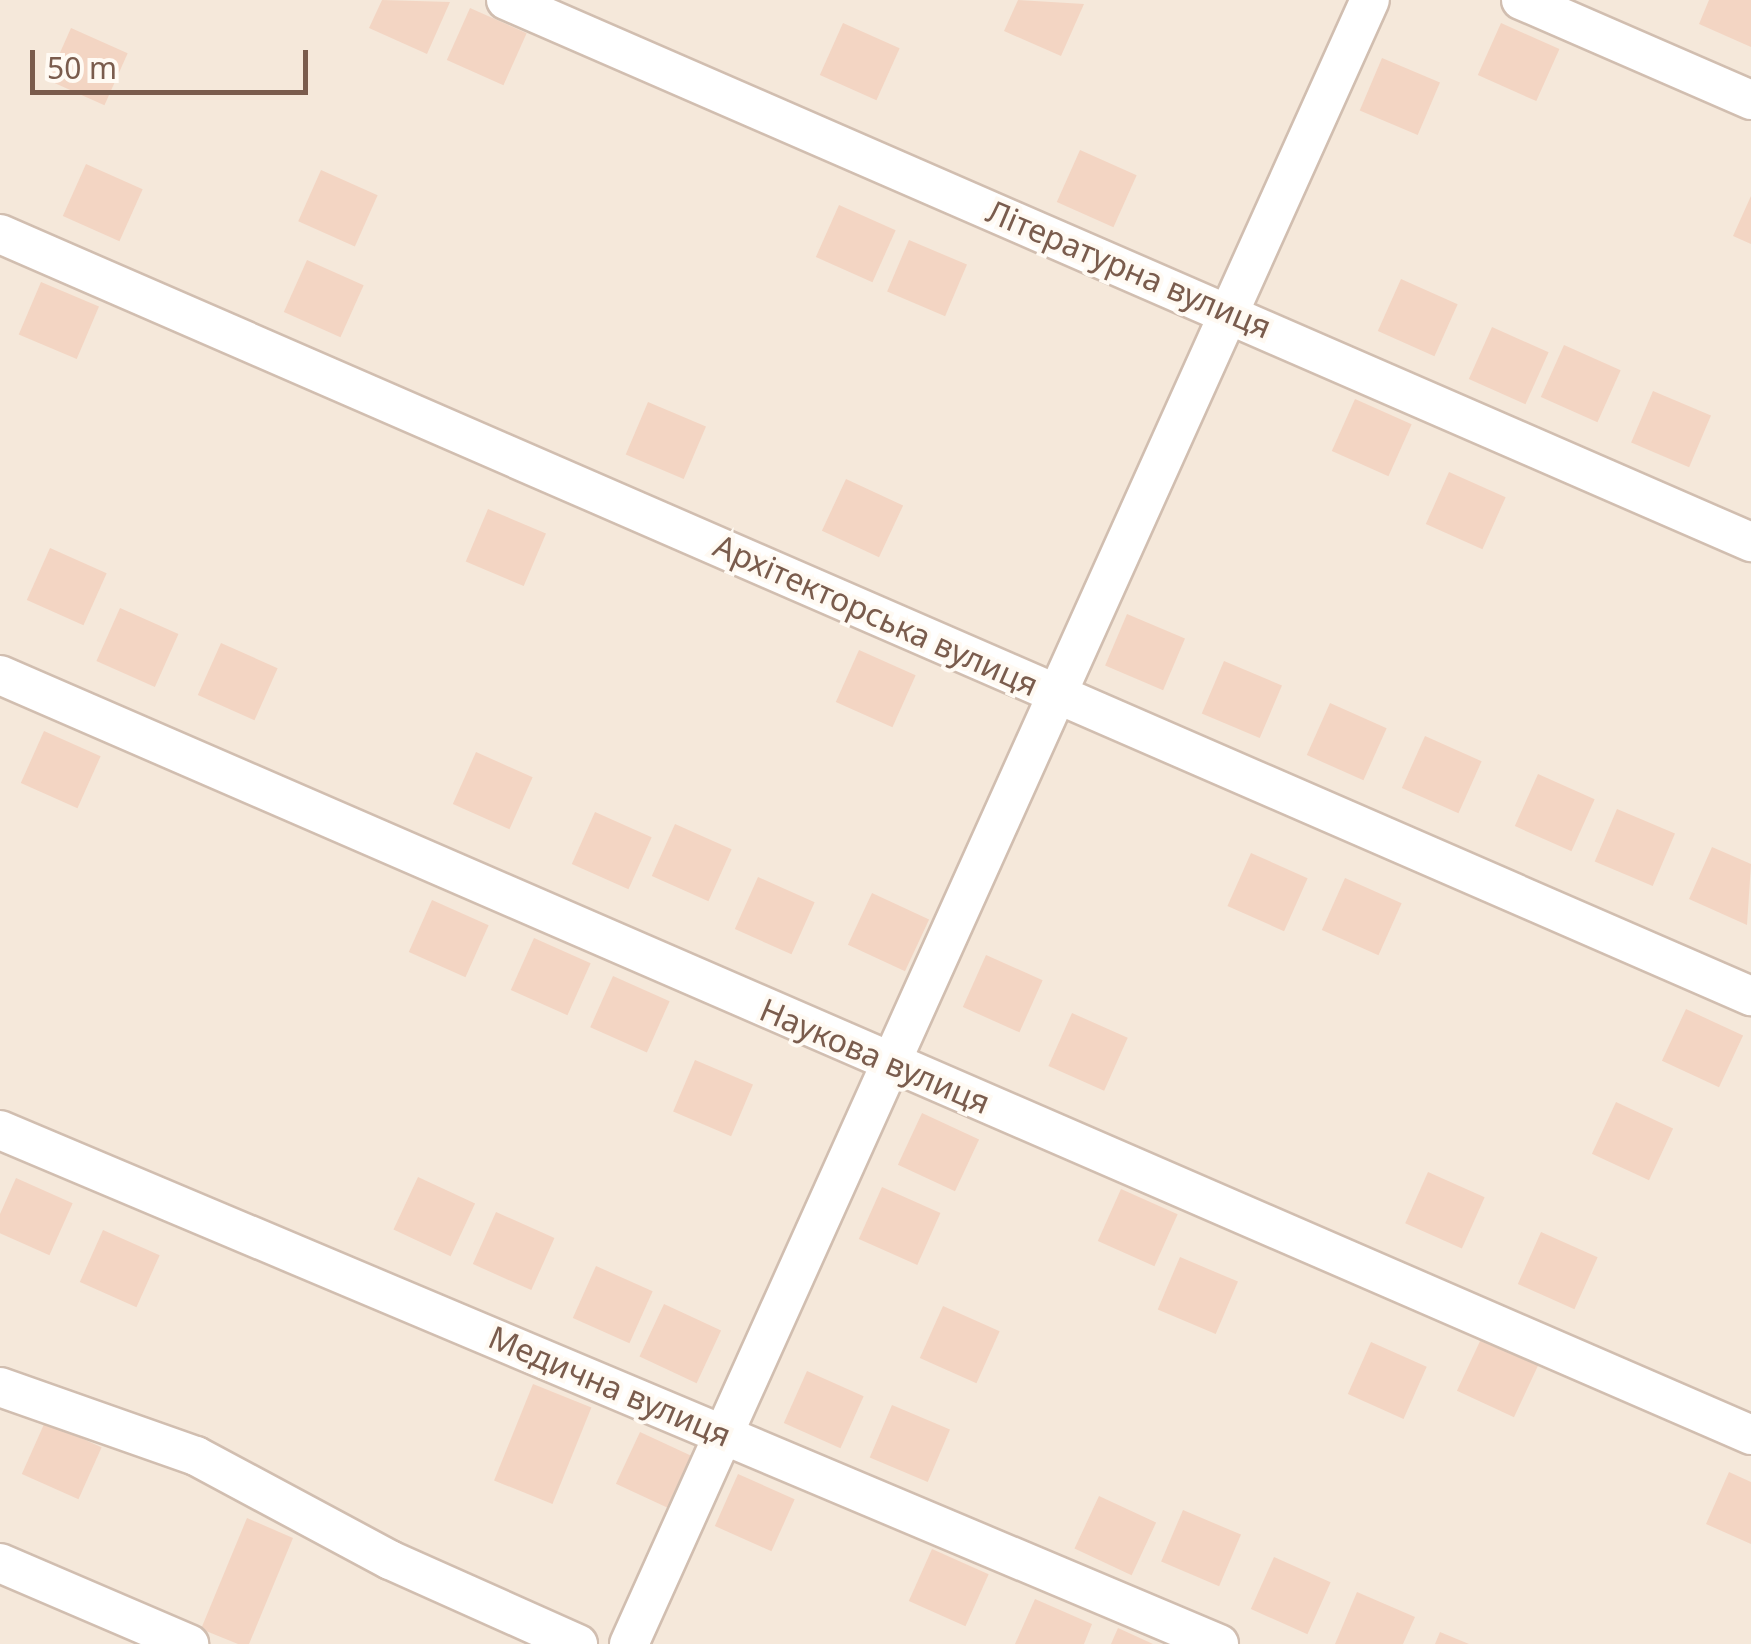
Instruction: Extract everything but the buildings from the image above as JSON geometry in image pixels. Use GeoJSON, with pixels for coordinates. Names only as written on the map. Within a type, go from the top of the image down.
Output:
{"type":"FeatureCollection","features":[{"type":"Feature","properties":{"kind":"street","name":"Літературна вулиця"},"geometry":{"type":"LineString","coordinates":[[506,0],[1751,542]]}},
{"type":"Feature","properties":{"kind":"street"},"geometry":{"type":"LineString","coordinates":[[629,1644],[719,1431],[1233,314],[1370,0]]}},
{"type":"Feature","properties":{"kind":"street"},"geometry":{"type":"LineString","coordinates":[[1521,0],[1751,100]]}},
{"type":"Feature","properties":{"kind":"street","name":"Архітекторська вулиця"},"geometry":{"type":"LineString","coordinates":[[0,234],[1751,996]]}},
{"type":"Feature","properties":{"kind":"street","name":"Наукова вулиця"},"geometry":{"type":"LineString","coordinates":[[0,675],[1751,1435]]}},
{"type":"Feature","properties":{"kind":"street","name":"Медична вулиця"},"geometry":{"type":"LineString","coordinates":[[0,1130],[1219,1644]]}},
{"type":"Feature","properties":{"kind":"street"},"geometry":{"type":"LineString","coordinates":[[0,1387],[196,1456],[390,1560],[578,1644]]}},
{"type":"Feature","properties":{"kind":"street"},"geometry":{"type":"LineString","coordinates":[[0,1563],[189,1644]]}},
{"type":"Feature","properties":{"kind":"shaded area"},"geometry":{"type":"Polygon","coordinates":[[[0,0],[1751,0],[1751,1644],[0,1644],[0,0]]]}}]}
